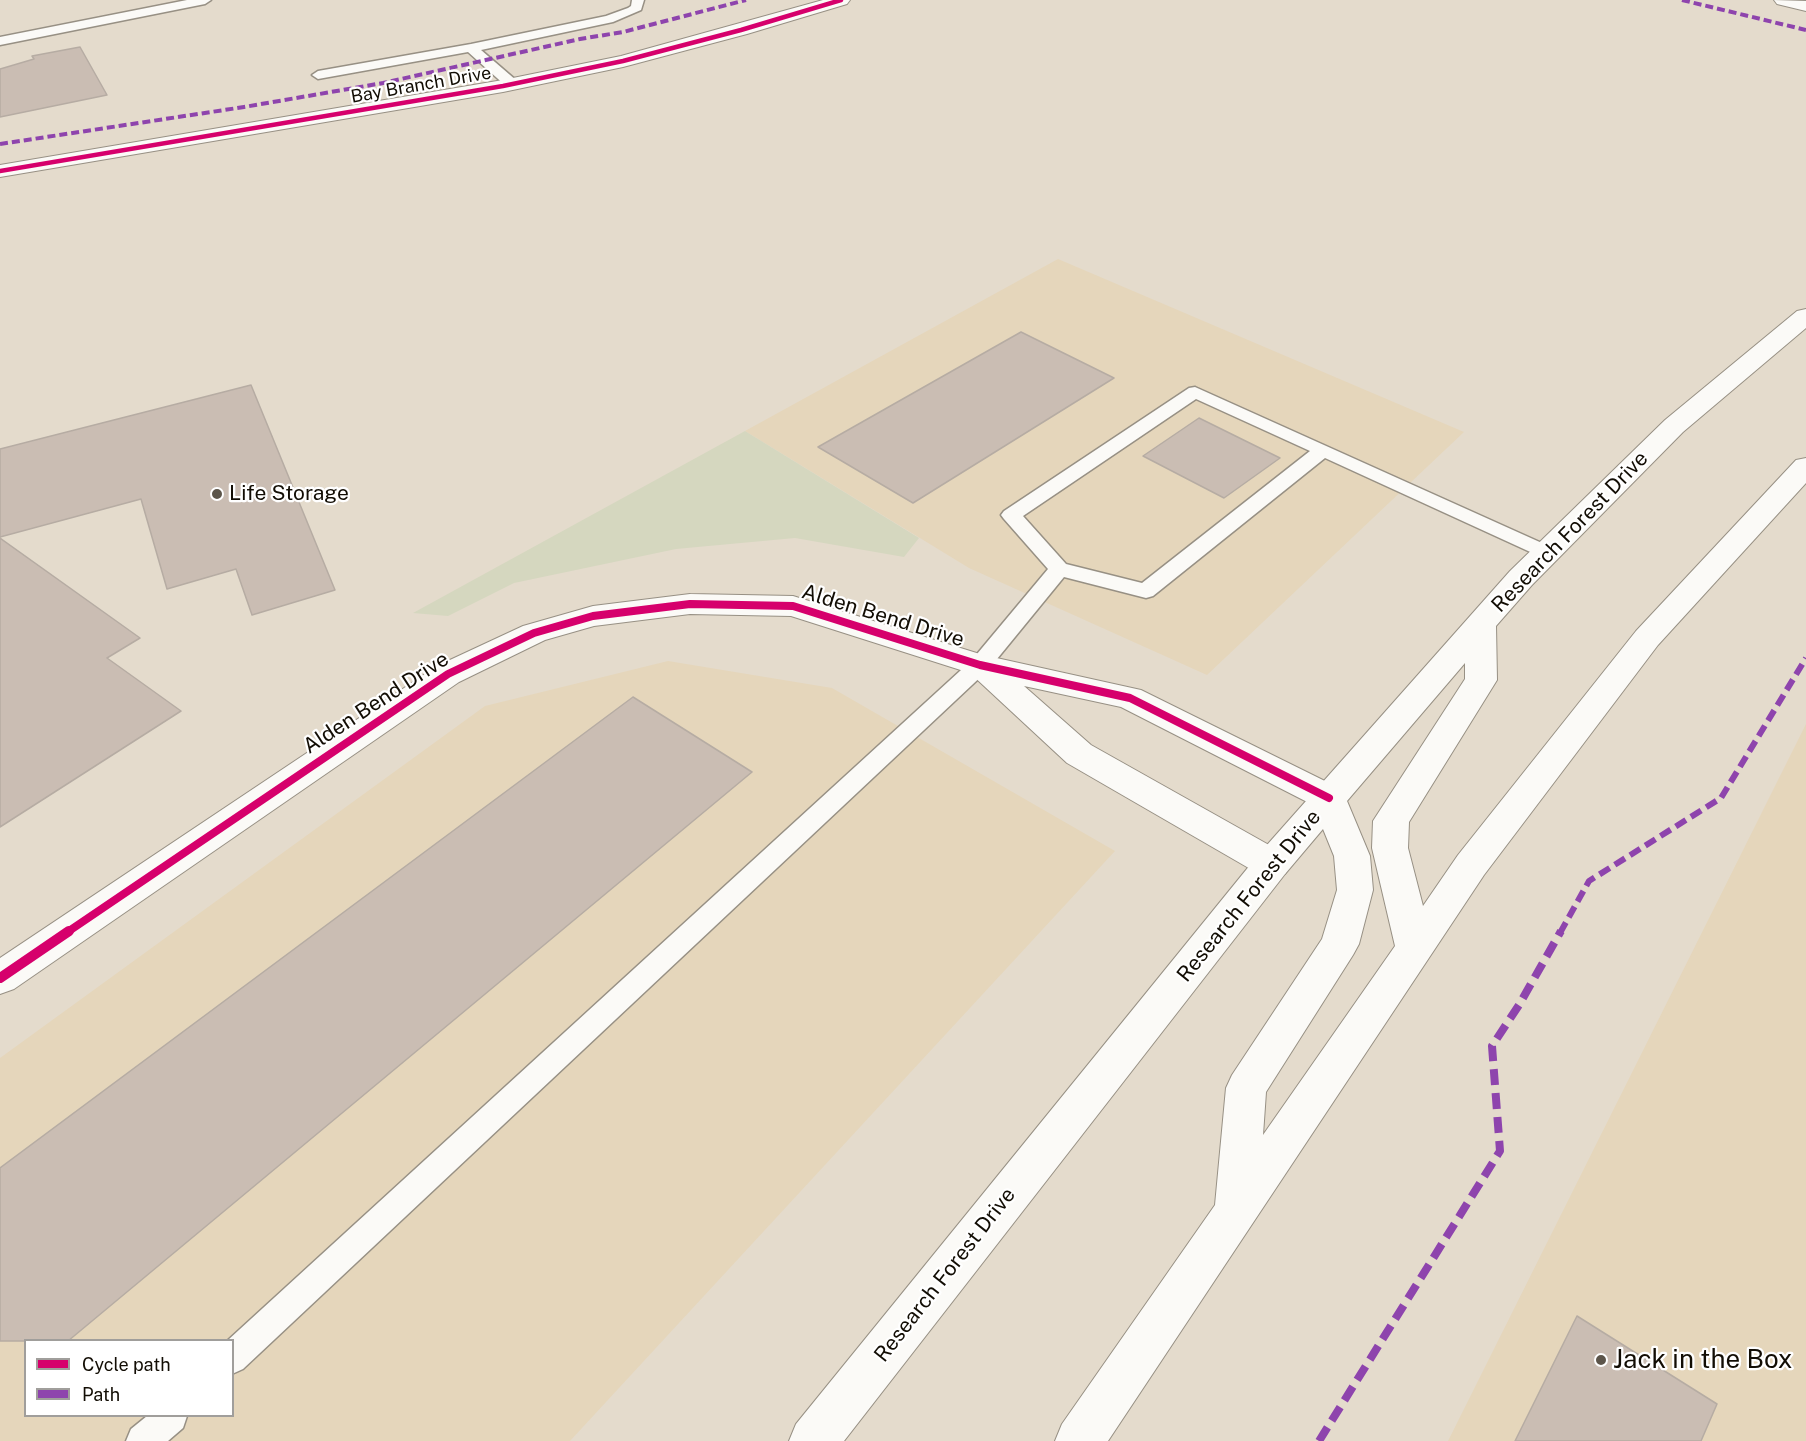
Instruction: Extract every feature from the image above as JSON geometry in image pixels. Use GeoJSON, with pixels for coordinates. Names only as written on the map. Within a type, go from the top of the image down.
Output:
{"type":"FeatureCollection","features":[{"type":"Feature","properties":{"kind":"main road","name":"Bay Branch Drive"},"geometry":{"type":"LineString","coordinates":[[0,171],[358,112],[512,84],[633,58],[741,30],[841,0]]}},
{"type":"Feature","properties":{"kind":"main road"},"geometry":{"type":"LineString","coordinates":[[1783,0],[1806,6]]}},
{"type":"Feature","properties":{"kind":"main road","name":"Research Forest Drive"},"geometry":{"type":"LineString","coordinates":[[813,1441],[1272,864],[1481,624],[1546,552],[1674,426],[1806,316]]}},
{"type":"Feature","properties":{"kind":"main road"},"geometry":{"type":"LineString","coordinates":[[1079,1441],[1471,865],[1647,638],[1806,466]]}},
{"type":"Feature","properties":{"kind":"main road","name":"Alden Bend Drive"},"geometry":{"type":"LineString","coordinates":[[0,978],[448,674],[534,633],[593,616],[690,604],[793,606],[980,665],[1130,698],[1329,798]]}},
{"type":"Feature","properties":{"kind":"main road"},"geometry":{"type":"LineString","coordinates":[[1415,950],[1390,848],[1391,821],[1481,680],[1481,624]]}},
{"type":"Feature","properties":{"kind":"main road","name":"Alden Bend Drive"},"geometry":{"type":"LineString","coordinates":[[980,665],[1079,754],[1272,864]]}},
{"type":"Feature","properties":{"kind":"main road"},"geometry":{"type":"LineString","coordinates":[[1236,1211],[1246,1088],[1340,944],[1355,890],[1352,856],[1329,798]]}},
{"type":"Feature","properties":{"kind":"lane"},"geometry":{"type":"LineString","coordinates":[[0,41],[205,0]]}},
{"type":"Feature","properties":{"kind":"lane"},"geometry":{"type":"LineString","coordinates":[[318,75],[471,48],[619,17],[637,7],[638,0]]}},
{"type":"Feature","properties":{"kind":"lane"},"geometry":{"type":"LineString","coordinates":[[471,48],[512,84]]}},
{"type":"Feature","properties":{"kind":"lane"},"geometry":{"type":"LineString","coordinates":[[1323,450],[1146,591],[1059,569],[1011,515],[1195,392],[1323,450],[1546,552]]}},
{"type":"Feature","properties":{"kind":"lane"},"geometry":{"type":"LineString","coordinates":[[234,1356],[980,665],[1059,569]]}},
{"type":"Feature","properties":{"kind":"lane"},"geometry":{"type":"LineString","coordinates":[[143,1441],[170,1417]]}},
{"type":"Feature","properties":{"kind":"shaded area"},"geometry":{"type":"Polygon","coordinates":[[[1058,259],[1464,432],[1207,675],[969,568],[745,431],[1058,259]]]}},
{"type":"Feature","properties":{"kind":"shaded area"},"geometry":{"type":"Polygon","coordinates":[[[668,661],[832,688],[1115,851],[570,1441],[0,1441],[0,1058],[485,706],[668,661]]]}},
{"type":"Feature","properties":{"kind":"shaded area"},"geometry":{"type":"Polygon","coordinates":[[[1806,724],[1806,1441],[1448,1441],[1806,724]]]}},
{"type":"Feature","properties":{"kind":"green space"},"geometry":{"type":"Polygon","coordinates":[[[745,431],[919,538],[904,557],[795,538],[676,549],[514,583],[448,616],[413,613],[745,431]]]}},
{"type":"Feature","properties":{"kind":"building"},"geometry":{"type":"Polygon","coordinates":[[[80,47],[107,95],[0,117],[0,69],[34,59],[32,56],[80,47]]]}},
{"type":"Feature","properties":{"kind":"building"},"geometry":{"type":"Polygon","coordinates":[[[1021,332],[1114,378],[913,503],[818,447],[1021,332]]]}},
{"type":"Feature","properties":{"kind":"building","name":"Life Storage"},"geometry":{"type":"Polygon","coordinates":[[[251,385],[335,590],[252,615],[236,569],[167,589],[141,499],[0,537],[0,449],[251,385]]]}},
{"type":"Feature","properties":{"kind":"building"},"geometry":{"type":"Polygon","coordinates":[[[1199,418],[1280,458],[1224,498],[1143,456],[1199,418]]]}},
{"type":"Feature","properties":{"kind":"building"},"geometry":{"type":"Polygon","coordinates":[[[0,538],[140,638],[107,658],[181,711],[0,827],[0,538]]]}},
{"type":"Feature","properties":{"kind":"building"},"geometry":{"type":"Polygon","coordinates":[[[633,697],[752,772],[70,1339],[0,1341],[0,1168],[633,697]]]}},
{"type":"Feature","properties":{"kind":"building","name":"Jack in the Box"},"geometry":{"type":"Polygon","coordinates":[[[1577,1316],[1717,1404],[1701,1441],[1515,1441],[1577,1316]]]}},
{"type":"Feature","properties":{"kind":"marked path"},"geometry":{"type":"LineString","coordinates":[[0,144],[244,107],[383,83],[580,39],[623,32],[746,0]]}},
{"type":"Feature","properties":{"kind":"marked path"},"geometry":{"type":"LineString","coordinates":[[1682,0],[1806,30]]}},
{"type":"Feature","properties":{"kind":"marked path"},"geometry":{"type":"LineString","coordinates":[[1319,1441],[1500,1151],[1492,1046],[1519,1005],[1589,881],[1721,798],[1806,658]]}},
{"type":"Feature","properties":{"kind":"cycle path"},"geometry":{"type":"LineString","coordinates":[[0,171],[503,86],[623,61],[741,30],[841,0]]}},
{"type":"Feature","properties":{"kind":"cycle path"},"geometry":{"type":"LineString","coordinates":[[0,978],[448,674],[534,633],[593,616],[690,604],[793,606],[980,665],[1130,698],[1329,798]]}},
{"type":"Feature","properties":{"kind":"place","name":"Life Storage"},"geometry":{"type":"Point","coordinates":[217,494]}},
{"type":"Feature","properties":{"kind":"place","name":"Jack in the Box"},"geometry":{"type":"Point","coordinates":[1601,1360]}}]}
